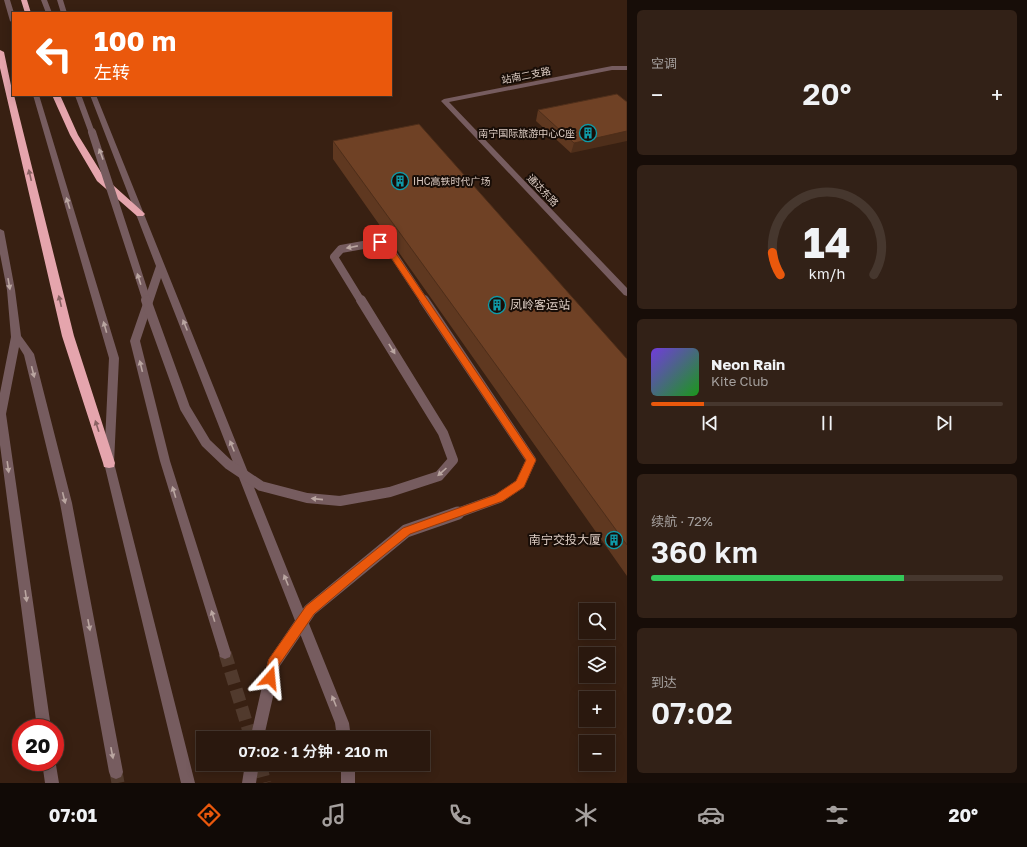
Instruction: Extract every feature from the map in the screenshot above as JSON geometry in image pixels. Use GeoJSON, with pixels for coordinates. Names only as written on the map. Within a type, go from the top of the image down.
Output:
{"type":"FeatureCollection","features":[{"type":"Feature","properties":{"kind":"highway"},"geometry":{"type":"LineString","coordinates":[[24,0],[28,12]]}},
{"type":"Feature","properties":{"kind":"highway"},"geometry":{"type":"LineString","coordinates":[[0,52],[68,336],[109,463]]}},
{"type":"Feature","properties":{"kind":"highway"},"geometry":{"type":"LineString","coordinates":[[56,96],[74,135],[100,179],[140,214]]}},
{"type":"Feature","properties":{"kind":"street"},"geometry":{"type":"LineString","coordinates":[[7,0],[12,18]]}},
{"type":"Feature","properties":{"kind":"street"},"geometry":{"type":"LineString","coordinates":[[44,0],[49,12]]}},
{"type":"Feature","properties":{"kind":"street"},"geometry":{"type":"LineString","coordinates":[[60,0],[64,12]]}},
{"type":"Feature","properties":{"kind":"street","name":"站南二支路"},"geometry":{"type":"LineString","coordinates":[[612,68],[627,61]]}},
{"type":"Feature","properties":{"kind":"street","name":"站南二支路"},"geometry":{"type":"LineString","coordinates":[[444,101],[612,68],[627,68]]}},
{"type":"Feature","properties":{"kind":"street"},"geometry":{"type":"LineString","coordinates":[[36,96],[114,358],[109,463],[188,783]]}},
{"type":"Feature","properties":{"kind":"street"},"geometry":{"type":"LineString","coordinates":[[78,96],[102,160],[140,282],[185,408],[206,443],[228,464],[262,486],[307,498],[340,501],[390,492],[439,476],[453,460],[444,433],[334,257],[341,249],[380,242],[393,254],[531,460],[520,484],[499,498],[406,531],[364,564],[310,610],[274,663],[259,731]]}},
{"type":"Feature","properties":{"kind":"street"},"geometry":{"type":"LineString","coordinates":[[93,96],[342,723],[343,731]]}},
{"type":"Feature","properties":{"kind":"street","name":"通达东路"},"geometry":{"type":"LineString","coordinates":[[444,101],[627,293]]}},
{"type":"Feature","properties":{"kind":"street"},"geometry":{"type":"LineString","coordinates":[[0,231],[11,290],[16,337],[1,414],[43,719]]}},
{"type":"Feature","properties":{"kind":"street"},"geometry":{"type":"LineString","coordinates":[[161,265],[135,341],[165,461],[225,653]]}},
{"type":"Feature","properties":{"kind":"street"},"geometry":{"type":"LineString","coordinates":[[16,337],[29,354],[66,503],[116,772]]}},
{"type":"Feature","properties":{"kind":"street"},"geometry":{"type":"LineString","coordinates":[[50,771],[52,783]]}},
{"type":"Feature","properties":{"kind":"street"},"geometry":{"type":"LineString","coordinates":[[249,783],[251,771]]}},
{"type":"Feature","properties":{"kind":"street"},"geometry":{"type":"LineString","coordinates":[[348,783],[349,771]]}},
{"type":"Feature","properties":{"kind":"building","name":"南宁国际旅游中心C座"},"geometry":{"type":"Polygon","coordinates":[[[617,94],[627,102],[627,131],[574,143],[538,110],[617,94]]]}},
{"type":"Feature","properties":{"kind":"building","name":"凤岭客运站"},"geometry":{"type":"Polygon","coordinates":[[[419,124],[627,359],[627,545],[333,141],[419,124]]]}},
{"type":"Feature","properties":{"kind":"tunnel"},"geometry":{"type":"LineString","coordinates":[[225,653],[249,731]]}},
{"type":"Feature","properties":{"kind":"tunnel"},"geometry":{"type":"LineString","coordinates":[[262,771],[265,783]]}},
{"type":"Feature","properties":{"kind":"tunnel"},"geometry":{"type":"LineString","coordinates":[[116,772],[118,783]]}},
{"type":"Feature","properties":{"kind":"place","name":"南宁国际旅游中心C座"},"geometry":{"type":"Point","coordinates":[588,133]}},
{"type":"Feature","properties":{"kind":"place","name":"IHC高铁时代广场"},"geometry":{"type":"Point","coordinates":[400,181]}},
{"type":"Feature","properties":{"kind":"place","name":"凤岭客运站"},"geometry":{"type":"Point","coordinates":[497,305]}},
{"type":"Feature","properties":{"kind":"place","name":"南宁交投大厦"},"geometry":{"type":"Point","coordinates":[614,540]}},
{"type":"Feature","properties":{"kind":"route"},"geometry":{"type":"LineString","coordinates":[[270,678],[274,663],[310,610],[364,564],[406,531],[499,498],[520,484],[531,460],[393,254],[380,242]]}}]}
